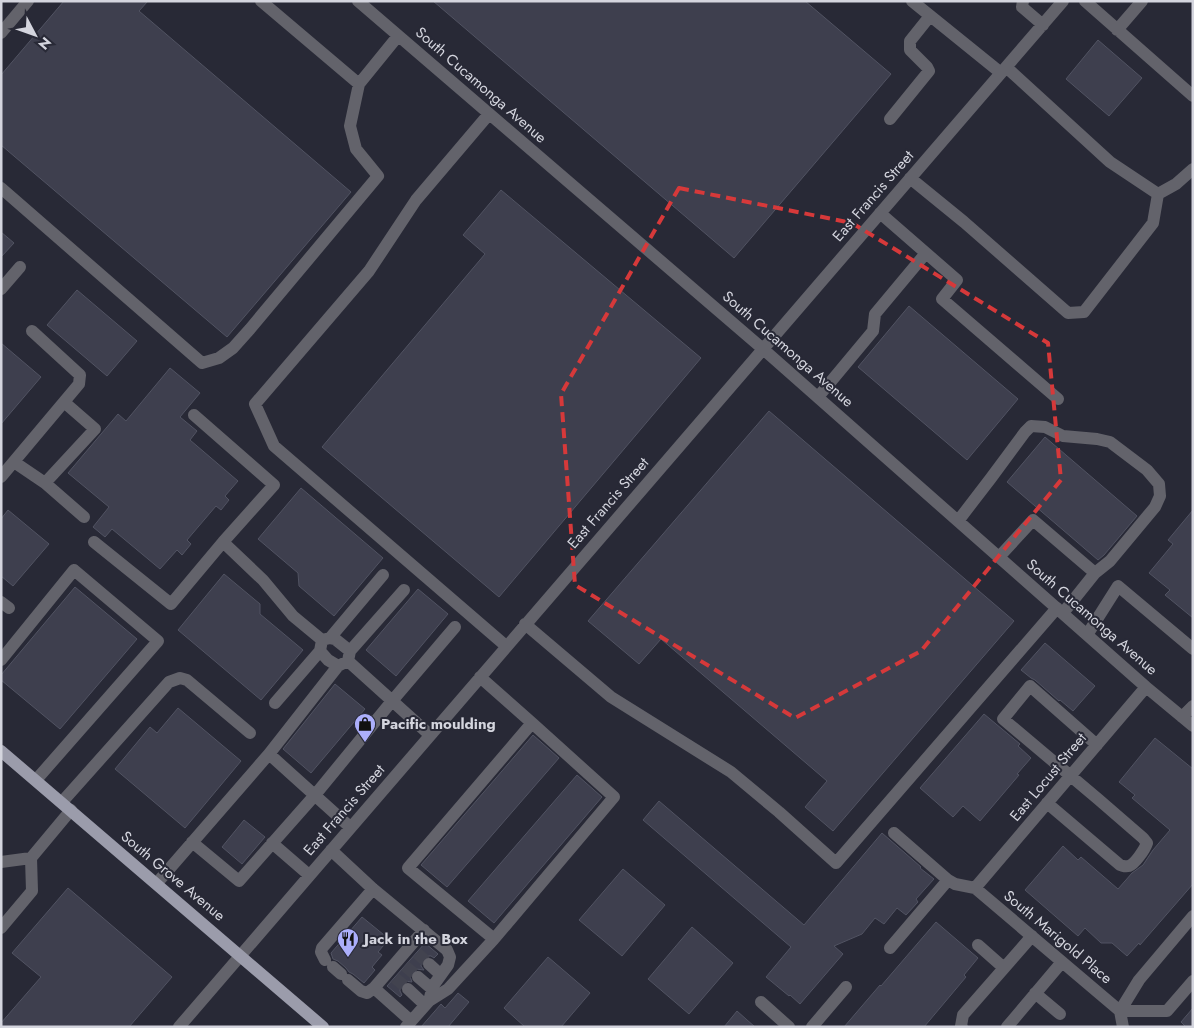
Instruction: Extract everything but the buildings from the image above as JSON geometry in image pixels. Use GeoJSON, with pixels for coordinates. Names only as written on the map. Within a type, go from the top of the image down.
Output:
{"type":"FeatureCollection","features":[{"type":"Feature","properties":{"kind":"main road","name":"South Grove Avenue"},"geometry":{"type":"LineString","coordinates":[[1,751],[323,1027]]}},
{"type":"Feature","properties":{"kind":"street"},"geometry":{"type":"LineString","coordinates":[[1,33],[28,1]]}},
{"type":"Feature","properties":{"kind":"street"},"geometry":{"type":"LineString","coordinates":[[261,1],[359,84]]}},
{"type":"Feature","properties":{"kind":"street","name":"South Cucamonga Avenue"},"geometry":{"type":"LineString","coordinates":[[358,1],[763,348],[1146,687],[1193,726]]}},
{"type":"Feature","properties":{"kind":"street"},"geometry":{"type":"LineString","coordinates":[[912,1],[1003,70],[1110,162],[1158,194]]}},
{"type":"Feature","properties":{"kind":"street"},"geometry":{"type":"LineString","coordinates":[[1023,1],[1022,7],[1043,25]]}},
{"type":"Feature","properties":{"kind":"street","name":"East Francis Street"},"geometry":{"type":"LineString","coordinates":[[179,1027],[1063,1]]}},
{"type":"Feature","properties":{"kind":"street"},"geometry":{"type":"LineString","coordinates":[[1085,1],[1193,96]]}},
{"type":"Feature","properties":{"kind":"street"},"geometry":{"type":"LineString","coordinates":[[1117,30],[1142,1]]}},
{"type":"Feature","properties":{"kind":"street"},"geometry":{"type":"LineString","coordinates":[[890,119],[928,71],[927,67],[910,50],[910,41],[930,16]]}},
{"type":"Feature","properties":{"kind":"street"},"geometry":{"type":"LineString","coordinates":[[1,188],[202,363],[219,358],[232,348],[250,329],[378,176],[356,150],[350,126],[359,84],[398,36]]}},
{"type":"Feature","properties":{"kind":"street"},"geometry":{"type":"LineString","coordinates":[[489,114],[416,200],[369,270],[255,404],[274,446],[506,646]]}},
{"type":"Feature","properties":{"kind":"street"},"geometry":{"type":"LineString","coordinates":[[1158,194],[1176,184],[1193,168]]}},
{"type":"Feature","properties":{"kind":"street"},"geometry":{"type":"LineString","coordinates":[[910,178],[964,222],[1068,313],[1084,312],[1154,224],[1158,194]]}},
{"type":"Feature","properties":{"kind":"street"},"geometry":{"type":"LineString","coordinates":[[880,213],[957,280],[942,299],[1058,399]]}},
{"type":"Feature","properties":{"kind":"street"},"geometry":{"type":"LineString","coordinates":[[818,397],[872,331],[875,314],[926,253]]}},
{"type":"Feature","properties":{"kind":"street"},"geometry":{"type":"LineString","coordinates":[[1,289],[20,267]]}},
{"type":"Feature","properties":{"kind":"street"},"geometry":{"type":"LineString","coordinates":[[1,477],[79,384],[80,375],[32,331]]}},
{"type":"Feature","properties":{"kind":"street"},"geometry":{"type":"LineString","coordinates":[[45,484],[95,429],[64,402]]}},
{"type":"Feature","properties":{"kind":"street"},"geometry":{"type":"LineString","coordinates":[[94,542],[171,604],[274,485],[194,415]]}},
{"type":"Feature","properties":{"kind":"street"},"geometry":{"type":"LineString","coordinates":[[526,624],[611,697],[731,772],[836,863],[1060,610],[1095,573],[1110,561],[1155,507],[1160,496],[1159,484],[1147,470],[1110,442],[1063,436],[1044,427],[1031,426],[958,521]]}},
{"type":"Feature","properties":{"kind":"street"},"geometry":{"type":"LineString","coordinates":[[14,462],[45,484],[84,517]]}},
{"type":"Feature","properties":{"kind":"street"},"geometry":{"type":"LineString","coordinates":[[1000,557],[1033,520],[1095,573]]}},
{"type":"Feature","properties":{"kind":"street"},"geometry":{"type":"LineString","coordinates":[[223,542],[263,580],[293,616],[324,643],[328,660],[345,659]]}},
{"type":"Feature","properties":{"kind":"street"},"geometry":{"type":"LineString","coordinates":[[1,660],[74,570],[158,641],[36,780]]}},
{"type":"Feature","properties":{"kind":"street"},"geometry":{"type":"LineString","coordinates":[[276,703],[382,574]]}},
{"type":"Feature","properties":{"kind":"street"},"geometry":{"type":"LineString","coordinates":[[1087,635],[1118,586],[1193,649]]}},
{"type":"Feature","properties":{"kind":"street"},"geometry":{"type":"LineString","coordinates":[[157,884],[269,754],[345,659],[404,590]]}},
{"type":"Feature","properties":{"kind":"street"},"geometry":{"type":"LineString","coordinates":[[192,842],[240,881],[315,795],[392,700],[455,627]]}},
{"type":"Feature","properties":{"kind":"street"},"geometry":{"type":"LineString","coordinates":[[324,643],[335,639],[345,659],[430,735]]}},
{"type":"Feature","properties":{"kind":"street"},"geometry":{"type":"LineString","coordinates":[[408,989],[429,998],[448,989],[494,939],[614,797],[480,677]]}},
{"type":"Feature","properties":{"kind":"street"},"geometry":{"type":"LineString","coordinates":[[1,928],[32,891],[31,858],[66,806],[169,682],[180,678],[187,680],[250,733]]}},
{"type":"Feature","properties":{"kind":"street"},"geometry":{"type":"LineString","coordinates":[[1047,803],[1120,866],[1130,866],[1146,848],[1143,838],[1003,718],[1030,686],[1097,744]]}},
{"type":"Feature","properties":{"kind":"street","name":"East Locust Street"},"geometry":{"type":"LineString","coordinates":[[975,888],[1146,687]]}},
{"type":"Feature","properties":{"kind":"street"},"geometry":{"type":"LineString","coordinates":[[1182,717],[1193,706]]}},
{"type":"Feature","properties":{"kind":"street"},"geometry":{"type":"LineString","coordinates":[[494,939],[408,868],[532,723]]}},
{"type":"Feature","properties":{"kind":"street"},"geometry":{"type":"LineString","coordinates":[[269,754],[350,827]]}},
{"type":"Feature","properties":{"kind":"street"},"geometry":{"type":"LineString","coordinates":[[894,833],[948,880],[955,884],[975,888]]}},
{"type":"Feature","properties":{"kind":"street"},"geometry":{"type":"LineString","coordinates":[[272,843],[309,875]]}},
{"type":"Feature","properties":{"kind":"street"},"geometry":{"type":"LineString","coordinates":[[331,850],[373,889],[447,950],[450,957],[448,965],[429,998],[409,1024],[374,988]]}},
{"type":"Feature","properties":{"kind":"street"},"geometry":{"type":"LineString","coordinates":[[1,862],[31,858]]}},
{"type":"Feature","properties":{"kind":"street"},"geometry":{"type":"LineString","coordinates":[[890,948],[948,880]]}},
{"type":"Feature","properties":{"kind":"street","name":"South Marigold Place"},"geometry":{"type":"LineString","coordinates":[[975,888],[1120,1011]]}},
{"type":"Feature","properties":{"kind":"street"},"geometry":{"type":"LineString","coordinates":[[373,889],[322,948],[321,952],[337,970],[361,991],[367,993],[392,975],[413,950],[424,930]]}},
{"type":"Feature","properties":{"kind":"street"},"geometry":{"type":"LineString","coordinates":[[1123,1027],[1120,1011],[1139,980],[1193,916]]}},
{"type":"Feature","properties":{"kind":"street"},"geometry":{"type":"LineString","coordinates":[[962,1027],[963,1016],[1032,936]]}},
{"type":"Feature","properties":{"kind":"street"},"geometry":{"type":"LineString","coordinates":[[978,946],[1004,968]]}},
{"type":"Feature","properties":{"kind":"street"},"geometry":{"type":"LineString","coordinates":[[1007,1027],[1062,962]]}},
{"type":"Feature","properties":{"kind":"street"},"geometry":{"type":"LineString","coordinates":[[429,964],[441,975]]}},
{"type":"Feature","properties":{"kind":"street"},"geometry":{"type":"LineString","coordinates":[[418,977],[429,998]]}},
{"type":"Feature","properties":{"kind":"street"},"geometry":{"type":"LineString","coordinates":[[1120,1011],[1167,1011],[1193,981]]}},
{"type":"Feature","properties":{"kind":"street"},"geometry":{"type":"LineString","coordinates":[[812,1027],[846,987]]}},
{"type":"Feature","properties":{"kind":"street"},"geometry":{"type":"LineString","coordinates":[[1035,993],[1060,1014]]}},
{"type":"Feature","properties":{"kind":"street"},"geometry":{"type":"LineString","coordinates":[[761,1002],[790,1027]]}},
{"type":"Feature","properties":{"kind":"highlighted area"},"geometry":{"type":"Polygon","coordinates":[[[679,188],[852,223],[1048,343],[1061,480],[921,651],[795,718],[575,585],[561,394],[679,188]]]}},
{"type":"Feature","properties":{"kind":"tunnel"},"geometry":{"type":"LineString","coordinates":[[417,953],[429,964]]}},
{"type":"Feature","properties":{"kind":"tunnel"},"geometry":{"type":"LineString","coordinates":[[405,966],[418,977]]}},
{"type":"Feature","properties":{"kind":"tunnel"},"geometry":{"type":"LineString","coordinates":[[395,978],[408,989]]}},
{"type":"Feature","properties":{"kind":"place","name":"Pacific moulding"},"geometry":{"type":"Point","coordinates":[365,743]}},
{"type":"Feature","properties":{"kind":"place","name":"Jack in the Box"},"geometry":{"type":"Point","coordinates":[348,958]}}]}
